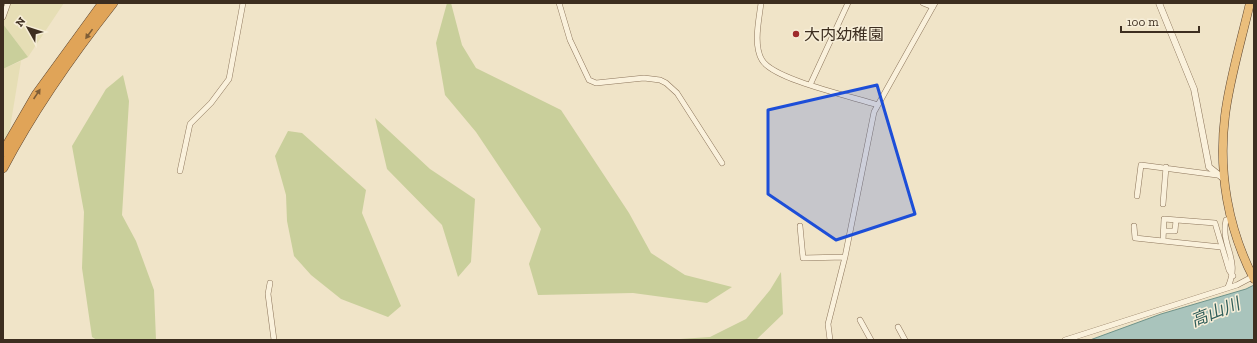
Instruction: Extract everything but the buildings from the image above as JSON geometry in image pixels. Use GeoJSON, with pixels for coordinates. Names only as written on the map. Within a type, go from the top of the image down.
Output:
{"type":"FeatureCollection","features":[{"type":"Feature","properties":{"kind":"highway"},"geometry":{"type":"LineString","coordinates":[[3,152],[36,95],[103,3]]}},
{"type":"Feature","properties":{"kind":"highway"},"geometry":{"type":"LineString","coordinates":[[3,168],[16,143],[44,97],[113,3]]}},
{"type":"Feature","properties":{"kind":"highway"},"geometry":{"type":"LineString","coordinates":[[1250,3],[1225,115],[1223,147],[1224,179],[1231,219],[1240,247],[1254,277]]}},
{"type":"Feature","properties":{"kind":"street"},"geometry":{"type":"LineString","coordinates":[[3,17],[8,3]]}},
{"type":"Feature","properties":{"kind":"street"},"geometry":{"type":"LineString","coordinates":[[180,171],[190,124],[211,103],[229,80],[243,3]]}},
{"type":"Feature","properties":{"kind":"street"},"geometry":{"type":"LineString","coordinates":[[559,3],[570,40],[589,80],[596,83],[644,78],[660,80],[666,83],[677,93],[722,163]]}},
{"type":"Feature","properties":{"kind":"street"},"geometry":{"type":"LineString","coordinates":[[761,3],[758,47],[763,62],[787,78],[878,105]]}},
{"type":"Feature","properties":{"kind":"street"},"geometry":{"type":"LineString","coordinates":[[810,85],[848,3]]}},
{"type":"Feature","properties":{"kind":"street"},"geometry":{"type":"LineString","coordinates":[[830,340],[828,324],[845,257],[874,112],[934,5],[923,3]]}},
{"type":"Feature","properties":{"kind":"street"},"geometry":{"type":"LineString","coordinates":[[1159,3],[1194,89],[1209,167],[1224,179]]}},
{"type":"Feature","properties":{"kind":"street"},"geometry":{"type":"LineString","coordinates":[[1137,196],[1141,165],[1215,173],[1224,179]]}},
{"type":"Feature","properties":{"kind":"street"},"geometry":{"type":"LineString","coordinates":[[1163,204],[1166,167]]}},
{"type":"Feature","properties":{"kind":"street"},"geometry":{"type":"LineString","coordinates":[[1163,241],[1164,219],[1215,223],[1221,247],[1229,270],[1233,276]]}},
{"type":"Feature","properties":{"kind":"street"},"geometry":{"type":"LineString","coordinates":[[1228,287],[1233,276],[1233,263],[1225,226],[1226,220],[1231,219]]}},
{"type":"Feature","properties":{"kind":"street"},"geometry":{"type":"LineString","coordinates":[[1164,231],[1175,231],[1176,220]]}},
{"type":"Feature","properties":{"kind":"street"},"geometry":{"type":"LineString","coordinates":[[800,226],[804,258],[845,257]]}},
{"type":"Feature","properties":{"kind":"street"},"geometry":{"type":"LineString","coordinates":[[1134,226],[1135,238],[1221,247]]}},
{"type":"Feature","properties":{"kind":"street"},"geometry":{"type":"LineString","coordinates":[[1065,340],[1237,285],[1254,277]]}},
{"type":"Feature","properties":{"kind":"street"},"geometry":{"type":"LineString","coordinates":[[270,283],[268,294],[274,340]]}},
{"type":"Feature","properties":{"kind":"street"},"geometry":{"type":"LineString","coordinates":[[860,320],[871,340]]}},
{"type":"Feature","properties":{"kind":"street"},"geometry":{"type":"LineString","coordinates":[[898,327],[906,340]]}},
{"type":"Feature","properties":{"kind":"highlighted area"},"geometry":{"type":"Polygon","coordinates":[[[877,85],[915,214],[836,240],[768,194],[768,110],[877,85]]]}},
{"type":"Feature","properties":{"kind":"shaded area"},"geometry":{"type":"Polygon","coordinates":[[[3,3],[64,3],[28,57],[3,24],[3,3]]]}},
{"type":"Feature","properties":{"kind":"shaded area"},"geometry":{"type":"Polygon","coordinates":[[[21,61],[3,171],[3,69],[21,61]]]}},
{"type":"Feature","properties":{"kind":"green space"},"geometry":{"type":"Polygon","coordinates":[[[447,3],[451,3],[462,45],[476,68],[561,110],[629,213],[651,253],[685,275],[732,287],[707,303],[633,293],[538,295],[529,264],[541,229],[476,132],[445,95],[436,43],[447,3]]]}},
{"type":"Feature","properties":{"kind":"green space"},"geometry":{"type":"Polygon","coordinates":[[[3,24],[28,57],[3,69],[3,24]]]}},
{"type":"Feature","properties":{"kind":"green space"},"geometry":{"type":"Polygon","coordinates":[[[123,75],[129,101],[122,215],[136,241],[154,290],[156,340],[97,340],[92,337],[82,268],[84,212],[72,146],[106,89],[123,75]]]}},
{"type":"Feature","properties":{"kind":"green space"},"geometry":{"type":"Polygon","coordinates":[[[375,118],[430,169],[475,199],[471,262],[458,277],[442,225],[387,169],[375,118]]]}},
{"type":"Feature","properties":{"kind":"green space"},"geometry":{"type":"Polygon","coordinates":[[[288,131],[302,133],[366,190],[362,213],[401,306],[388,317],[341,299],[311,275],[294,256],[287,221],[286,195],[275,156],[288,131]]]}},
{"type":"Feature","properties":{"kind":"green space"},"geometry":{"type":"Polygon","coordinates":[[[781,272],[783,314],[756,340],[665,340],[710,337],[746,319],[770,290],[781,272]]]}},
{"type":"Feature","properties":{"kind":"green space"},"geometry":{"type":"Polygon","coordinates":[[[586,339],[665,340],[589,340],[586,339]]]}},
{"type":"Feature","properties":{"kind":"water","name":"高山川"},"geometry":{"type":"Polygon","coordinates":[[[1254,285],[1254,340],[1090,340],[1161,314],[1246,289],[1254,285]]]}},
{"type":"Feature","properties":{"kind":"place","name":"大内幼稚園"},"geometry":{"type":"Point","coordinates":[796,34]}}]}
